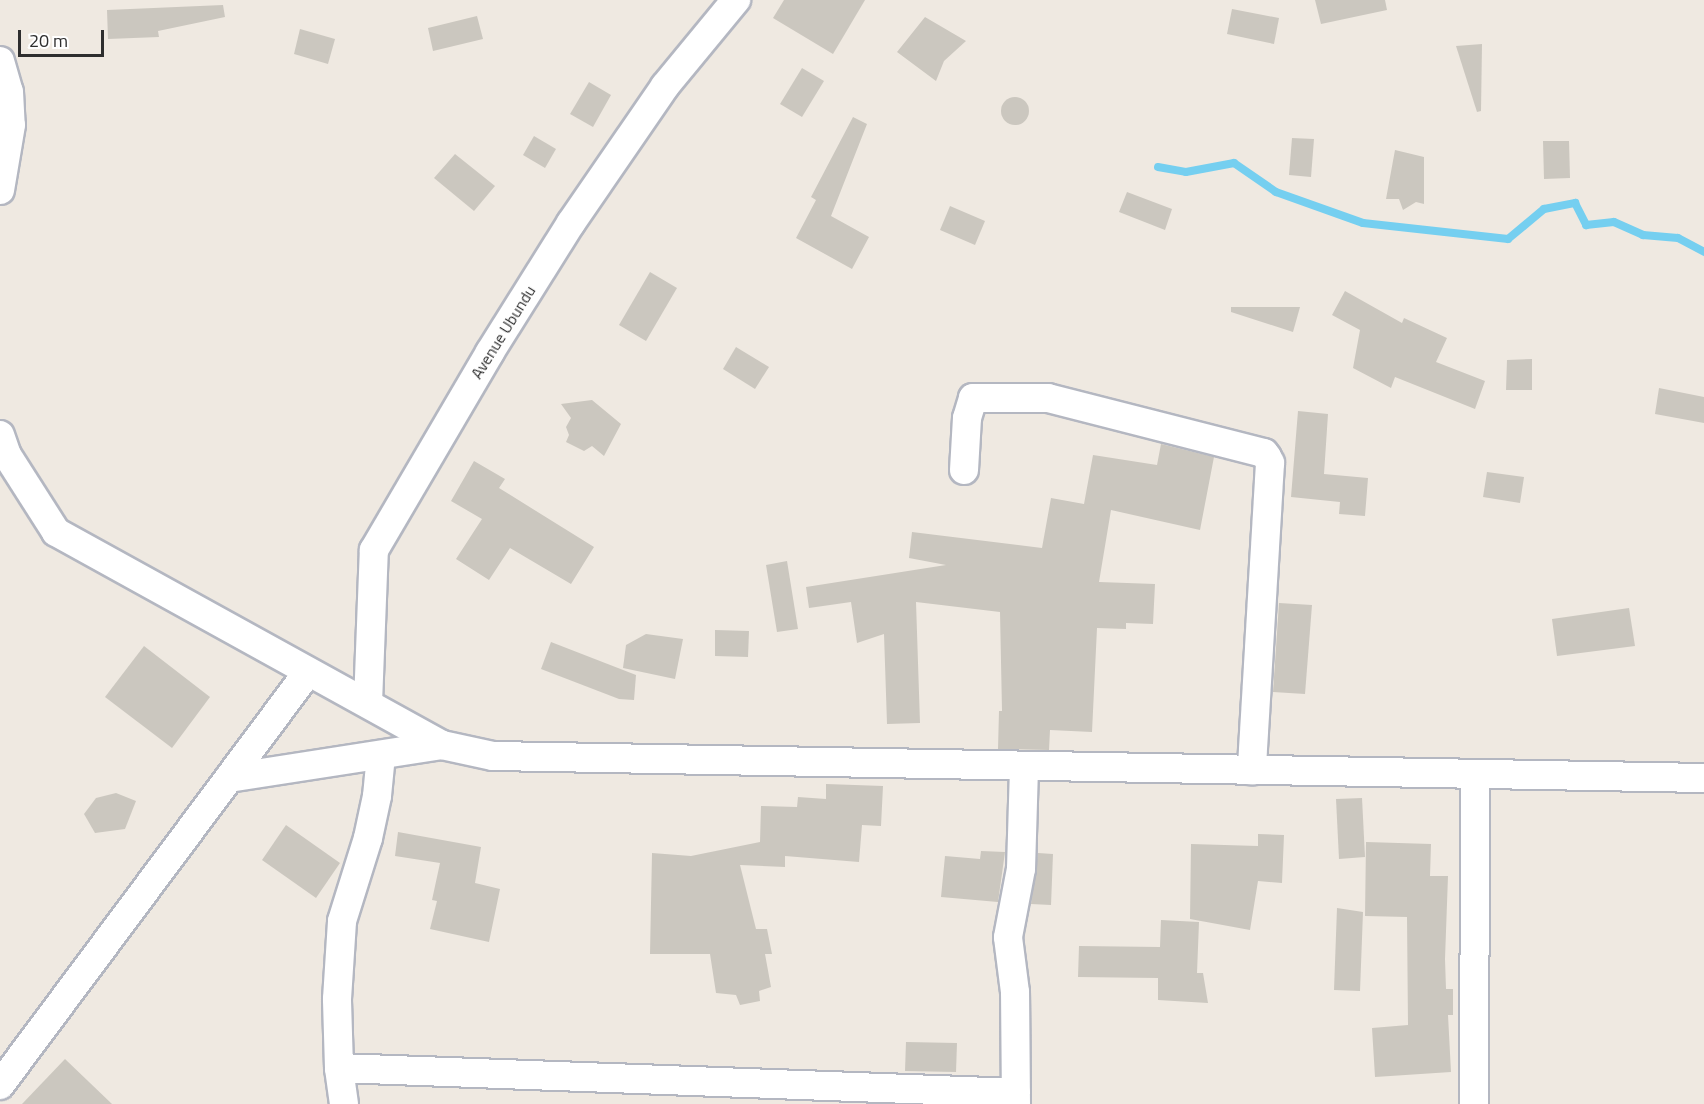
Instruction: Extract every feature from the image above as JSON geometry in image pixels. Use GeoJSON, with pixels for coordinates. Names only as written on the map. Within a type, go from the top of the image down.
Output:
{"type":"FeatureCollection","features":[{"type":"Feature","properties":{"kind":"street","name":"Avenue Ubundu"},"geometry":{"type":"LineString","coordinates":[[368,703],[374,550],[490,352],[571,223],[665,86],[736,0]]}},
{"type":"Feature","properties":{"kind":"street"},"geometry":{"type":"LineString","coordinates":[[0,61],[9,92],[11,125],[0,190]]}},
{"type":"Feature","properties":{"kind":"street"},"geometry":{"type":"LineString","coordinates":[[964,470],[967,418],[973,398],[1048,398],[1264,453],[1270,463],[1252,770]]}},
{"type":"Feature","properties":{"kind":"street"},"geometry":{"type":"LineString","coordinates":[[0,435],[7,455],[56,532],[442,745],[493,756],[1704,778]]}},
{"type":"Feature","properties":{"kind":"street"},"geometry":{"type":"LineString","coordinates":[[0,1085],[308,672]]}},
{"type":"Feature","properties":{"kind":"street"},"geometry":{"type":"LineString","coordinates":[[229,778],[442,745]]}},
{"type":"Feature","properties":{"kind":"street"},"geometry":{"type":"LineString","coordinates":[[344,1104],[339,1068],[337,999],[342,921],[368,838],[377,796],[381,755]]}},
{"type":"Feature","properties":{"kind":"street"},"geometry":{"type":"LineString","coordinates":[[339,1068],[1016,1098],[1015,993],[1008,937],[1021,869],[1024,766]]}},
{"type":"Feature","properties":{"kind":"street"},"geometry":{"type":"LineString","coordinates":[[1474,1104],[1475,774]]}},
{"type":"Feature","properties":{"kind":"building"},"geometry":{"type":"Polygon","coordinates":[[[784,0],[865,0],[833,54],[773,18],[784,0]]]}},
{"type":"Feature","properties":{"kind":"building"},"geometry":{"type":"Polygon","coordinates":[[[1315,0],[1385,0],[1387,10],[1321,24],[1315,0]]]}},
{"type":"Feature","properties":{"kind":"building"},"geometry":{"type":"Polygon","coordinates":[[[223,5],[225,17],[158,31],[159,37],[108,39],[107,10],[223,5]]]}},
{"type":"Feature","properties":{"kind":"building"},"geometry":{"type":"Polygon","coordinates":[[[1232,9],[1279,18],[1274,44],[1227,34],[1232,9]]]}},
{"type":"Feature","properties":{"kind":"building"},"geometry":{"type":"Polygon","coordinates":[[[477,16],[483,39],[433,51],[428,28],[477,16]]]}},
{"type":"Feature","properties":{"kind":"building"},"geometry":{"type":"Polygon","coordinates":[[[925,17],[966,41],[944,61],[936,81],[897,52],[925,17]]]}},
{"type":"Feature","properties":{"kind":"building"},"geometry":{"type":"Polygon","coordinates":[[[300,29],[335,39],[328,64],[294,54],[300,29]]]}},
{"type":"Feature","properties":{"kind":"building"},"geometry":{"type":"Polygon","coordinates":[[[1482,44],[1481,111],[1477,112],[1456,46],[1482,44]]]}},
{"type":"Feature","properties":{"kind":"building"},"geometry":{"type":"Polygon","coordinates":[[[802,68],[824,81],[802,117],[780,104],[802,68]]]}},
{"type":"Feature","properties":{"kind":"building"},"geometry":{"type":"Polygon","coordinates":[[[589,82],[611,95],[593,127],[570,114],[589,82]]]}},
{"type":"Feature","properties":{"kind":"building"},"geometry":{"type":"Polygon","coordinates":[[[1015,97],[1025,101],[1029,111],[1025,121],[1015,125],[1005,121],[1001,111],[1005,101],[1015,97]]]}},
{"type":"Feature","properties":{"kind":"building"},"geometry":{"type":"Polygon","coordinates":[[[853,117],[867,124],[831,216],[869,237],[852,269],[796,238],[816,200],[811,197],[853,117]]]}},
{"type":"Feature","properties":{"kind":"building"},"geometry":{"type":"Polygon","coordinates":[[[534,136],[556,149],[545,168],[523,155],[534,136]]]}},
{"type":"Feature","properties":{"kind":"building"},"geometry":{"type":"Polygon","coordinates":[[[1292,138],[1314,139],[1311,177],[1289,175],[1292,138]]]}},
{"type":"Feature","properties":{"kind":"building"},"geometry":{"type":"Polygon","coordinates":[[[1543,141],[1569,141],[1570,178],[1544,179],[1543,141]]]}},
{"type":"Feature","properties":{"kind":"building"},"geometry":{"type":"Polygon","coordinates":[[[1395,150],[1424,157],[1424,204],[1416,202],[1403,210],[1399,199],[1386,199],[1395,150]]]}},
{"type":"Feature","properties":{"kind":"building"},"geometry":{"type":"Polygon","coordinates":[[[455,154],[495,186],[474,211],[434,178],[455,154]]]}},
{"type":"Feature","properties":{"kind":"building"},"geometry":{"type":"Polygon","coordinates":[[[1127,192],[1172,209],[1165,230],[1119,212],[1127,192]]]}},
{"type":"Feature","properties":{"kind":"building"},"geometry":{"type":"Polygon","coordinates":[[[950,206],[985,221],[975,245],[940,230],[950,206]]]}},
{"type":"Feature","properties":{"kind":"building"},"geometry":{"type":"Polygon","coordinates":[[[650,272],[677,288],[646,341],[619,325],[650,272]]]}},
{"type":"Feature","properties":{"kind":"building"},"geometry":{"type":"Polygon","coordinates":[[[1345,291],[1402,323],[1404,318],[1447,338],[1436,362],[1485,381],[1475,409],[1395,377],[1391,388],[1353,368],[1360,330],[1332,315],[1345,291]]]}},
{"type":"Feature","properties":{"kind":"building"},"geometry":{"type":"Polygon","coordinates":[[[1231,307],[1300,307],[1293,332],[1231,312],[1231,307]]]}},
{"type":"Feature","properties":{"kind":"building"},"geometry":{"type":"Polygon","coordinates":[[[736,347],[769,367],[755,389],[723,369],[736,347]]]}},
{"type":"Feature","properties":{"kind":"building"},"geometry":{"type":"Polygon","coordinates":[[[1532,359],[1532,390],[1506,390],[1507,360],[1532,359]]]}},
{"type":"Feature","properties":{"kind":"building"},"geometry":{"type":"Polygon","coordinates":[[[1659,388],[1704,397],[1704,423],[1655,414],[1659,388]]]}},
{"type":"Feature","properties":{"kind":"building"},"geometry":{"type":"Polygon","coordinates":[[[592,400],[621,424],[604,456],[592,446],[584,451],[566,442],[569,435],[566,427],[571,418],[561,404],[592,400]]]}},
{"type":"Feature","properties":{"kind":"building"},"geometry":{"type":"Polygon","coordinates":[[[1298,411],[1328,414],[1324,474],[1368,478],[1365,516],[1339,514],[1340,502],[1291,497],[1298,411]]]}},
{"type":"Feature","properties":{"kind":"building"},"geometry":{"type":"Polygon","coordinates":[[[1161,444],[1214,457],[1200,530],[1111,510],[1099,582],[1155,584],[1153,624],[1126,623],[1126,629],[1097,628],[1092,732],[1050,730],[1049,750],[998,749],[999,711],[1002,711],[1000,612],[916,602],[920,723],[887,724],[884,634],[857,643],[851,602],[809,608],[806,587],[946,565],[909,558],[912,532],[1042,548],[1051,498],[1084,504],[1093,455],[1157,465],[1161,444]]]}},
{"type":"Feature","properties":{"kind":"building"},"geometry":{"type":"Polygon","coordinates":[[[474,461],[505,479],[499,488],[594,547],[571,584],[510,548],[489,580],[456,559],[482,519],[451,501],[474,461]]]}},
{"type":"Feature","properties":{"kind":"building"},"geometry":{"type":"Polygon","coordinates":[[[1487,472],[1524,477],[1520,503],[1483,497],[1487,472]]]}},
{"type":"Feature","properties":{"kind":"building"},"geometry":{"type":"Polygon","coordinates":[[[787,561],[798,629],[777,632],[766,565],[787,561]]]}},
{"type":"Feature","properties":{"kind":"building"},"geometry":{"type":"Polygon","coordinates":[[[1279,603],[1312,605],[1305,694],[1273,692],[1279,603]]]}},
{"type":"Feature","properties":{"kind":"building"},"geometry":{"type":"Polygon","coordinates":[[[1629,608],[1635,646],[1557,656],[1552,619],[1629,608]]]}},
{"type":"Feature","properties":{"kind":"building"},"geometry":{"type":"Polygon","coordinates":[[[715,630],[749,631],[748,657],[715,656],[715,630]]]}},
{"type":"Feature","properties":{"kind":"building"},"geometry":{"type":"Polygon","coordinates":[[[646,634],[683,639],[675,679],[623,668],[626,645],[646,634]]]}},
{"type":"Feature","properties":{"kind":"building"},"geometry":{"type":"Polygon","coordinates":[[[551,642],[636,675],[634,700],[619,699],[541,669],[551,642]]]}},
{"type":"Feature","properties":{"kind":"building"},"geometry":{"type":"Polygon","coordinates":[[[144,646],[210,697],[172,748],[105,697],[144,646]]]}},
{"type":"Feature","properties":{"kind":"building"},"geometry":{"type":"Polygon","coordinates":[[[826,784],[883,786],[881,826],[862,825],[859,862],[785,856],[785,867],[740,865],[756,929],[767,929],[772,954],[765,954],[771,987],[759,991],[760,1001],[740,1005],[736,995],[716,993],[710,954],[650,954],[652,853],[691,856],[760,842],[761,806],[797,807],[798,797],[826,799],[826,784]]]}},
{"type":"Feature","properties":{"kind":"building"},"geometry":{"type":"Polygon","coordinates":[[[116,793],[136,801],[125,829],[95,833],[84,814],[96,798],[116,793]]]}},
{"type":"Feature","properties":{"kind":"building"},"geometry":{"type":"Polygon","coordinates":[[[1362,798],[1365,857],[1339,859],[1336,799],[1362,798]]]}},
{"type":"Feature","properties":{"kind":"building"},"geometry":{"type":"Polygon","coordinates":[[[286,825],[340,863],[316,898],[262,860],[286,825]]]}},
{"type":"Feature","properties":{"kind":"building"},"geometry":{"type":"Polygon","coordinates":[[[398,832],[481,847],[475,883],[500,889],[489,942],[430,929],[437,901],[432,900],[440,863],[395,856],[398,832]]]}},
{"type":"Feature","properties":{"kind":"building"},"geometry":{"type":"Polygon","coordinates":[[[1258,834],[1284,835],[1282,883],[1258,881],[1250,930],[1190,919],[1191,844],[1258,846],[1258,834]]]}},
{"type":"Feature","properties":{"kind":"building"},"geometry":{"type":"Polygon","coordinates":[[[1366,842],[1431,844],[1430,876],[1448,876],[1445,959],[1446,989],[1453,989],[1453,1015],[1448,1015],[1451,1072],[1375,1077],[1372,1028],[1408,1025],[1407,917],[1365,916],[1366,842]]]}},
{"type":"Feature","properties":{"kind":"building"},"geometry":{"type":"Polygon","coordinates":[[[981,851],[1005,852],[998,902],[941,897],[945,856],[980,859],[981,851]]]}},
{"type":"Feature","properties":{"kind":"building"},"geometry":{"type":"Polygon","coordinates":[[[1038,853],[1053,854],[1051,905],[1031,904],[1038,853]]]}},
{"type":"Feature","properties":{"kind":"building"},"geometry":{"type":"Polygon","coordinates":[[[1337,908],[1363,912],[1360,991],[1334,990],[1337,908]]]}},
{"type":"Feature","properties":{"kind":"building"},"geometry":{"type":"Polygon","coordinates":[[[1161,920],[1199,922],[1197,973],[1203,973],[1208,1003],[1158,1000],[1158,978],[1078,977],[1079,946],[1160,947],[1161,920]]]}},
{"type":"Feature","properties":{"kind":"building"},"geometry":{"type":"Polygon","coordinates":[[[906,1042],[957,1043],[956,1072],[905,1071],[906,1042]]]}},
{"type":"Feature","properties":{"kind":"building"},"geometry":{"type":"Polygon","coordinates":[[[65,1059],[112,1104],[22,1104],[65,1059]]]}},
{"type":"Feature","properties":{"kind":"waterway"},"geometry":{"type":"LineString","coordinates":[[1158,167],[1186,172],[1234,163],[1276,192],[1363,223],[1508,239],[1544,209],[1575,203],[1586,225],[1614,222],[1643,235],[1678,238],[1704,252]]}}]}
